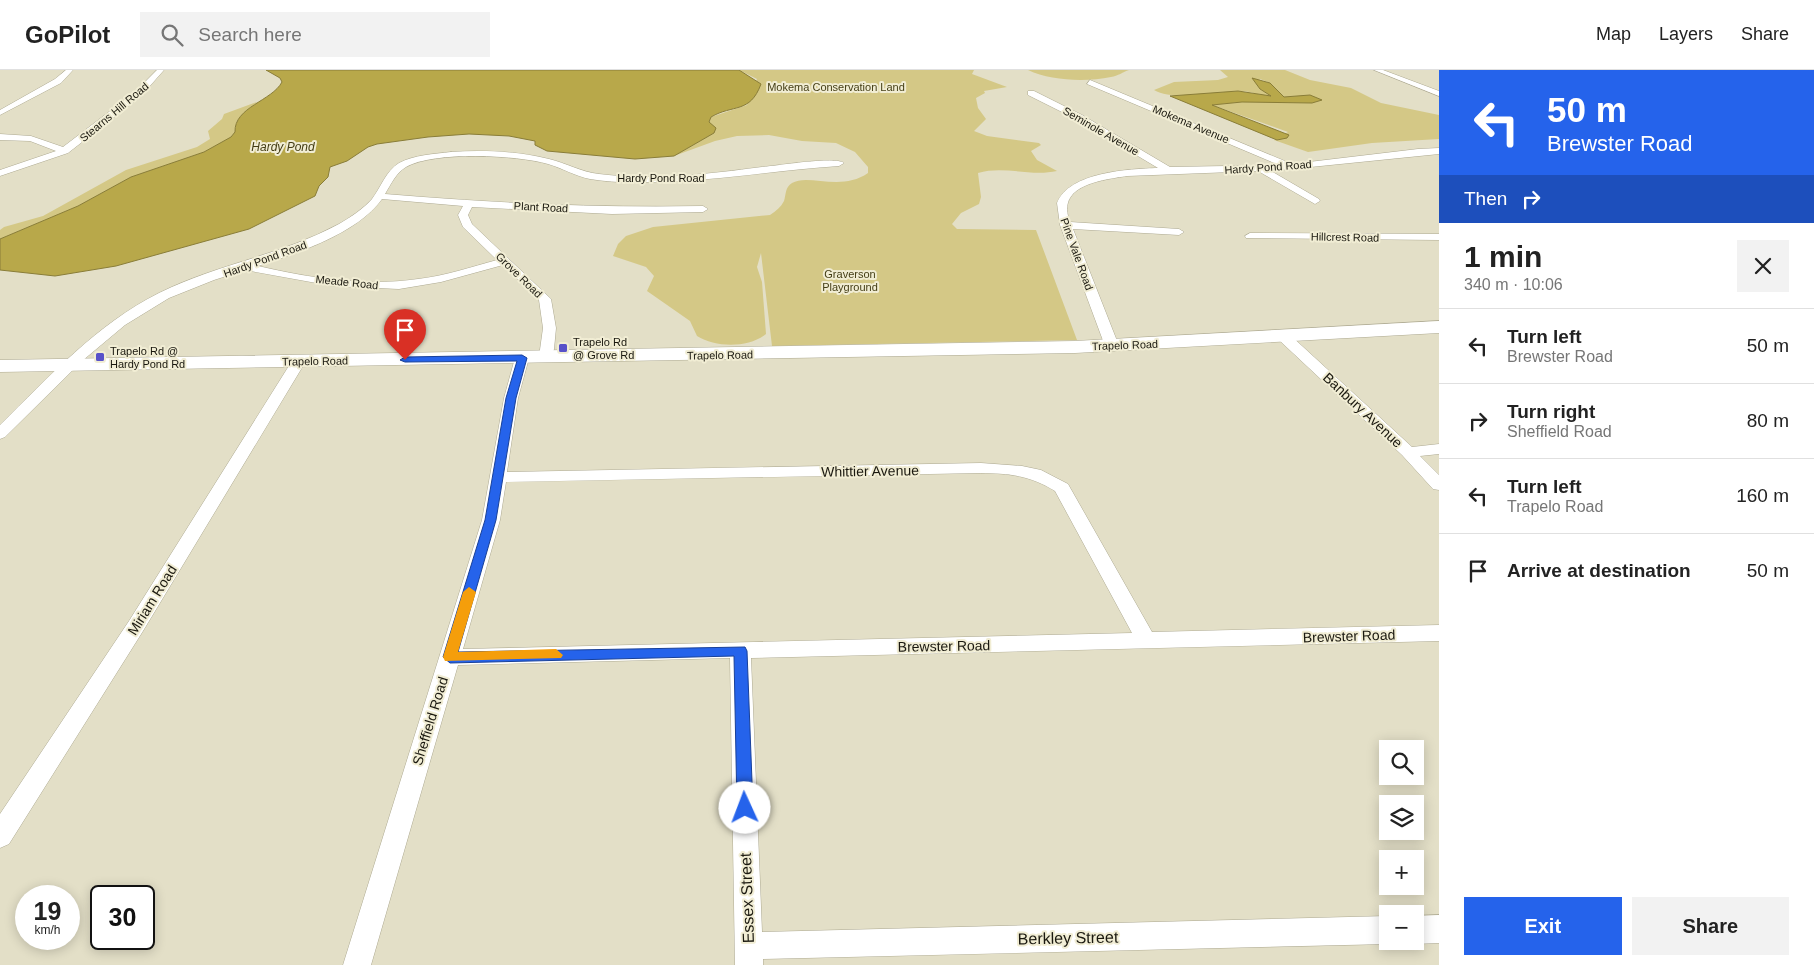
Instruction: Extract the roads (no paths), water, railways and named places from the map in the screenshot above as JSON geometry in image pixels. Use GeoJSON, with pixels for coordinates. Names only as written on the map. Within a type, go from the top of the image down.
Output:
{"type":"FeatureCollection","features":[{"type":"Feature","properties":{"kind":"main road","name":"Trapelo Road"},"geometry":{"type":"LineString","coordinates":[[0,366],[1112,346],[1439,327]]}},
{"type":"Feature","properties":{"kind":"street"},"geometry":{"type":"LineString","coordinates":[[0,112],[58,81],[70,70]]}},
{"type":"Feature","properties":{"kind":"street","name":"Stearns Hill Road"},"geometry":{"type":"LineString","coordinates":[[0,173],[50,158],[65,151],[138,94],[160,70]]}},
{"type":"Feature","properties":{"kind":"street"},"geometry":{"type":"LineString","coordinates":[[1377,70],[1439,94]]}},
{"type":"Feature","properties":{"kind":"street","name":"Mokema Avenue"},"geometry":{"type":"LineString","coordinates":[[1090,82],[1291,167]]}},
{"type":"Feature","properties":{"kind":"street","name":"Seminole Avenue"},"geometry":{"type":"LineString","coordinates":[[1031,93],[1079,117],[1170,171]]}},
{"type":"Feature","properties":{"kind":"street","name":"Stearns Hill Road"},"geometry":{"type":"LineString","coordinates":[[0,137],[31,139],[65,151]]}},
{"type":"Feature","properties":{"kind":"street","name":"Hardy Pond Road"},"geometry":{"type":"LineString","coordinates":[[1097,178],[1170,171],[1291,167],[1439,151]]}},
{"type":"Feature","properties":{"kind":"street","name":"Hardy Pond Road"},"geometry":{"type":"LineString","coordinates":[[0,434],[99,340],[144,306],[166,295],[318,239],[365,211],[379,196],[391,174],[399,166],[420,159],[452,155],[525,158],[547,161],[584,174],[640,179],[695,179],[839,163]]}},
{"type":"Feature","properties":{"kind":"street"},"geometry":{"type":"LineString","coordinates":[[1261,169],[1315,201]]}},
{"type":"Feature","properties":{"kind":"street","name":"Pine Vale Road"},"geometry":{"type":"LineString","coordinates":[[1097,178],[1076,186],[1066,194],[1061,206],[1065,225],[1112,346]]}},
{"type":"Feature","properties":{"kind":"street","name":"Plant Road"},"geometry":{"type":"LineString","coordinates":[[379,196],[469,204],[612,211],[703,209]]}},
{"type":"Feature","properties":{"kind":"street","name":"Grove Road"},"geometry":{"type":"LineString","coordinates":[[469,204],[463,215],[466,225],[545,299],[550,315],[551,331],[546,357]]}},
{"type":"Feature","properties":{"kind":"street"},"geometry":{"type":"LineString","coordinates":[[1065,225],[1179,232]]}},
{"type":"Feature","properties":{"kind":"street","name":"Hillcrest Road"},"geometry":{"type":"LineString","coordinates":[[1250,236],[1439,237]]}},
{"type":"Feature","properties":{"kind":"street"},"geometry":{"type":"LineString","coordinates":[[1422,238],[1439,246]]}},
{"type":"Feature","properties":{"kind":"street","name":"Meade Road"},"geometry":{"type":"LineString","coordinates":[[246,266],[366,286],[392,286],[445,278],[505,261]]}},
{"type":"Feature","properties":{"kind":"street","name":"Banbury Avenue"},"geometry":{"type":"LineString","coordinates":[[1284,337],[1408,452],[1439,485]]}},
{"type":"Feature","properties":{"kind":"street","name":"Sheffield Road"},"geometry":{"type":"LineString","coordinates":[[357,965],[490,520],[511,398],[522,358]]}},
{"type":"Feature","properties":{"kind":"street","name":"Miriam Road"},"geometry":{"type":"LineString","coordinates":[[0,836],[141,618],[299,361]]}},
{"type":"Feature","properties":{"kind":"street"},"geometry":{"type":"LineString","coordinates":[[1408,452],[1439,449]]}},
{"type":"Feature","properties":{"kind":"street","name":"Whittier Avenue"},"geometry":{"type":"LineString","coordinates":[[498,477],[951,469],[1035,472],[1062,488],[1147,641]]}},
{"type":"Feature","properties":{"kind":"street","name":"Brewster Road"},"geometry":{"type":"LineString","coordinates":[[450,657],[1147,641],[1439,632]]}},
{"type":"Feature","properties":{"kind":"street","name":"Essex Street"},"geometry":{"type":"LineString","coordinates":[[740,651],[749,956]]}},
{"type":"Feature","properties":{"kind":"street"},"geometry":{"type":"LineString","coordinates":[[1424,930],[1439,929]]}},
{"type":"Feature","properties":{"kind":"street","name":"Berkley Street"},"geometry":{"type":"LineString","coordinates":[[749,956],[1379,930]]}},
{"type":"Feature","properties":{"kind":"water","name":"Hardy Pond"},"geometry":{"type":"Polygon","coordinates":[[[266,70],[739,70],[761,84],[752,100],[746,104],[711,117],[709,122],[716,128],[714,133],[674,156],[635,159],[547,151],[535,145],[535,141],[509,136],[469,134],[377,144],[368,147],[347,161],[330,167],[328,177],[319,186],[315,196],[249,229],[116,266],[55,276],[0,270],[0,239],[78,206],[131,177],[204,152],[231,137],[235,132],[236,123],[241,116],[277,89],[282,82],[280,78],[266,70]]]}},
{"type":"Feature","properties":{"kind":"water"},"geometry":{"type":"Polygon","coordinates":[[[1252,78],[1270,83],[1284,97],[1310,95],[1322,100],[1312,103],[1242,102],[1212,105],[1289,135],[1287,138],[1277,140],[1170,96],[1238,91],[1271,96],[1260,89],[1252,78]]]}},
{"type":"Feature","properties":{"kind":"place","name":"Trapelo Rd @ Grove Rd"},"geometry":{"type":"Point","coordinates":[563,348]}},
{"type":"Feature","properties":{"kind":"place","name":"Trapelo Rd @ Hardy Pond Rd"},"geometry":{"type":"Point","coordinates":[100,357]}},
{"type":"Feature","properties":{"kind":"park label","name":"Mokema Conservation Land"},"geometry":{"type":"Point","coordinates":[836,87]}},
{"type":"Feature","properties":{"kind":"park label","name":"Graverson Playground"},"geometry":{"type":"Point","coordinates":[850,280]}}]}
